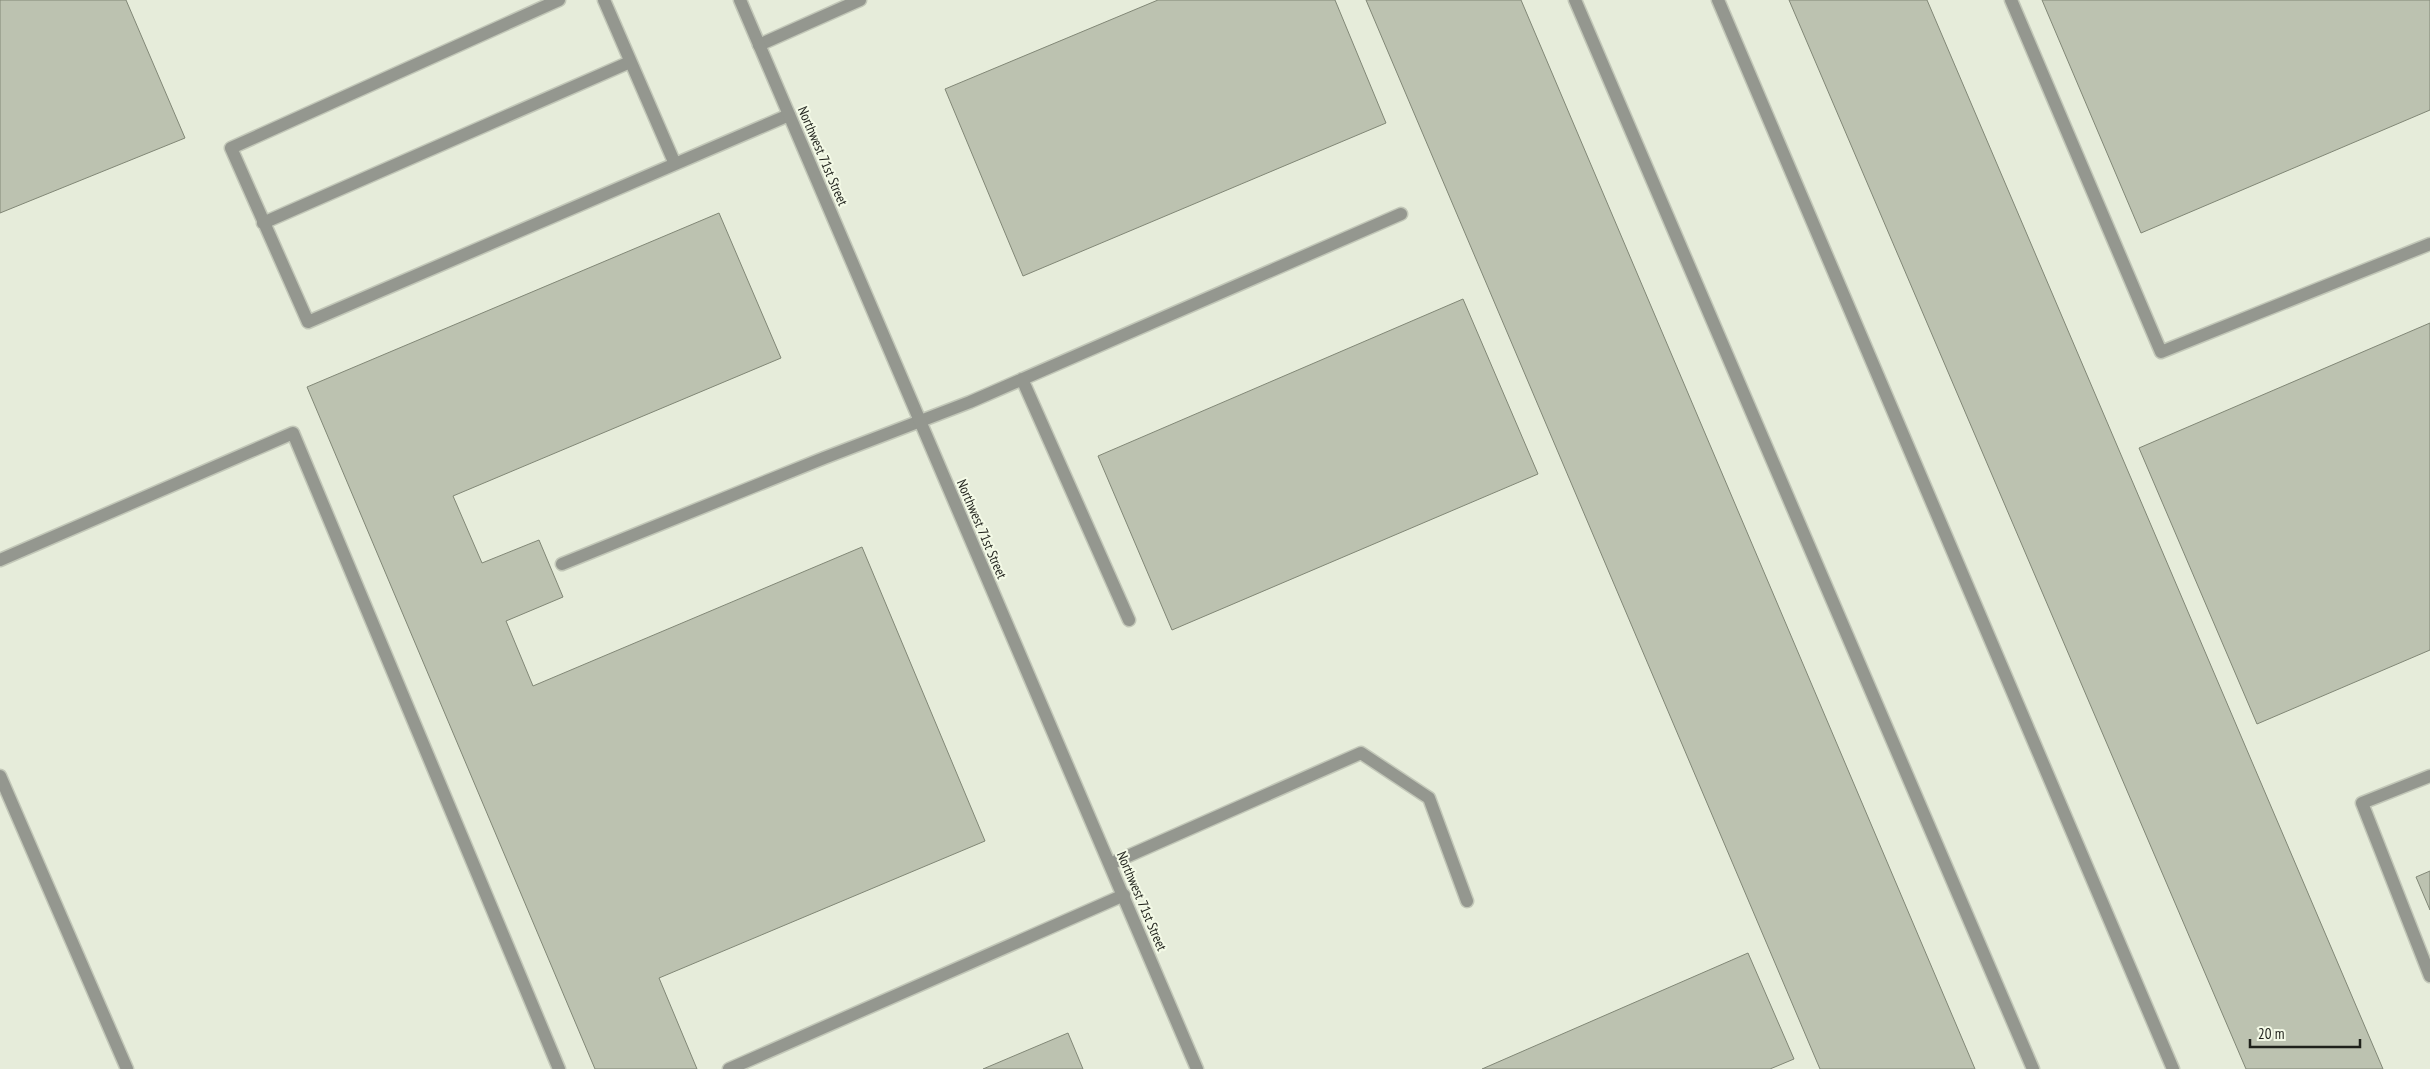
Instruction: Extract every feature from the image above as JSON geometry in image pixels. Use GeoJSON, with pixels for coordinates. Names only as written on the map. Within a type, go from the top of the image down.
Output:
{"type":"FeatureCollection","features":[{"type":"Feature","properties":{"kind":"street"},"geometry":{"type":"LineString","coordinates":[[558,0],[231,148],[262,223],[308,322],[789,115]]}},
{"type":"Feature","properties":{"kind":"street"},"geometry":{"type":"LineString","coordinates":[[604,0],[676,164]]}},
{"type":"Feature","properties":{"kind":"street","name":"Northwest 71st Street"},"geometry":{"type":"LineString","coordinates":[[740,0],[1198,1069]]}},
{"type":"Feature","properties":{"kind":"street"},"geometry":{"type":"LineString","coordinates":[[759,45],[860,0]]}},
{"type":"Feature","properties":{"kind":"street"},"geometry":{"type":"LineString","coordinates":[[1575,0],[2033,1069]]}},
{"type":"Feature","properties":{"kind":"street"},"geometry":{"type":"LineString","coordinates":[[1718,0],[2173,1069]]}},
{"type":"Feature","properties":{"kind":"street"},"geometry":{"type":"LineString","coordinates":[[2011,0],[2161,352],[2430,244]]}},
{"type":"Feature","properties":{"kind":"street"},"geometry":{"type":"LineString","coordinates":[[262,223],[630,62]]}},
{"type":"Feature","properties":{"kind":"street"},"geometry":{"type":"LineString","coordinates":[[562,564],[824,458],[920,422],[1401,214]]}},
{"type":"Feature","properties":{"kind":"street"},"geometry":{"type":"LineString","coordinates":[[1022,379],[1129,620]]}},
{"type":"Feature","properties":{"kind":"street"},"geometry":{"type":"LineString","coordinates":[[0,560],[293,434],[559,1069]]}},
{"type":"Feature","properties":{"kind":"street"},"geometry":{"type":"LineString","coordinates":[[1110,864],[1361,753],[1429,798],[1467,901]]}},
{"type":"Feature","properties":{"kind":"street"},"geometry":{"type":"LineString","coordinates":[[0,776],[127,1069]]}},
{"type":"Feature","properties":{"kind":"street"},"geometry":{"type":"LineString","coordinates":[[2430,776],[2362,803],[2430,976]]}},
{"type":"Feature","properties":{"kind":"street"},"geometry":{"type":"LineString","coordinates":[[729,1069],[1124,895]]}},
{"type":"Feature","properties":{"kind":"building"},"geometry":{"type":"Polygon","coordinates":[[[0,0],[126,0],[185,138],[0,213],[0,0]]]}},
{"type":"Feature","properties":{"kind":"building"},"geometry":{"type":"Polygon","coordinates":[[[1158,0],[1335,0],[1386,123],[1023,276],[945,89],[1158,0]]]}},
{"type":"Feature","properties":{"kind":"building"},"geometry":{"type":"Polygon","coordinates":[[[1366,0],[1521,0],[1975,1069],[1820,1069],[1366,0]]]}},
{"type":"Feature","properties":{"kind":"building"},"geometry":{"type":"Polygon","coordinates":[[[1789,0],[1927,0],[2383,1069],[2246,1069],[1789,0]]]}},
{"type":"Feature","properties":{"kind":"building"},"geometry":{"type":"Polygon","coordinates":[[[2042,0],[2430,0],[2430,110],[2141,233],[2042,0]]]}},
{"type":"Feature","properties":{"kind":"building"},"geometry":{"type":"Polygon","coordinates":[[[719,213],[781,358],[453,496],[482,563],[539,540],[563,597],[506,621],[533,686],[862,547],[985,841],[659,978],[697,1069],[595,1069],[307,387],[719,213]]]}},
{"type":"Feature","properties":{"kind":"building"},"geometry":{"type":"Polygon","coordinates":[[[1463,299],[1538,474],[1172,630],[1098,456],[1463,299]]]}},
{"type":"Feature","properties":{"kind":"building"},"geometry":{"type":"Polygon","coordinates":[[[2430,323],[2430,650],[2257,724],[2139,448],[2430,323]]]}},
{"type":"Feature","properties":{"kind":"building"},"geometry":{"type":"Polygon","coordinates":[[[2430,871],[2430,910],[2416,877],[2430,871]]]}},
{"type":"Feature","properties":{"kind":"building"},"geometry":{"type":"Polygon","coordinates":[[[1748,953],[1794,1059],[1770,1069],[1482,1069],[1748,953]]]}},
{"type":"Feature","properties":{"kind":"building"},"geometry":{"type":"Polygon","coordinates":[[[1068,1033],[1083,1069],[983,1069],[1068,1033]]]}}]}
